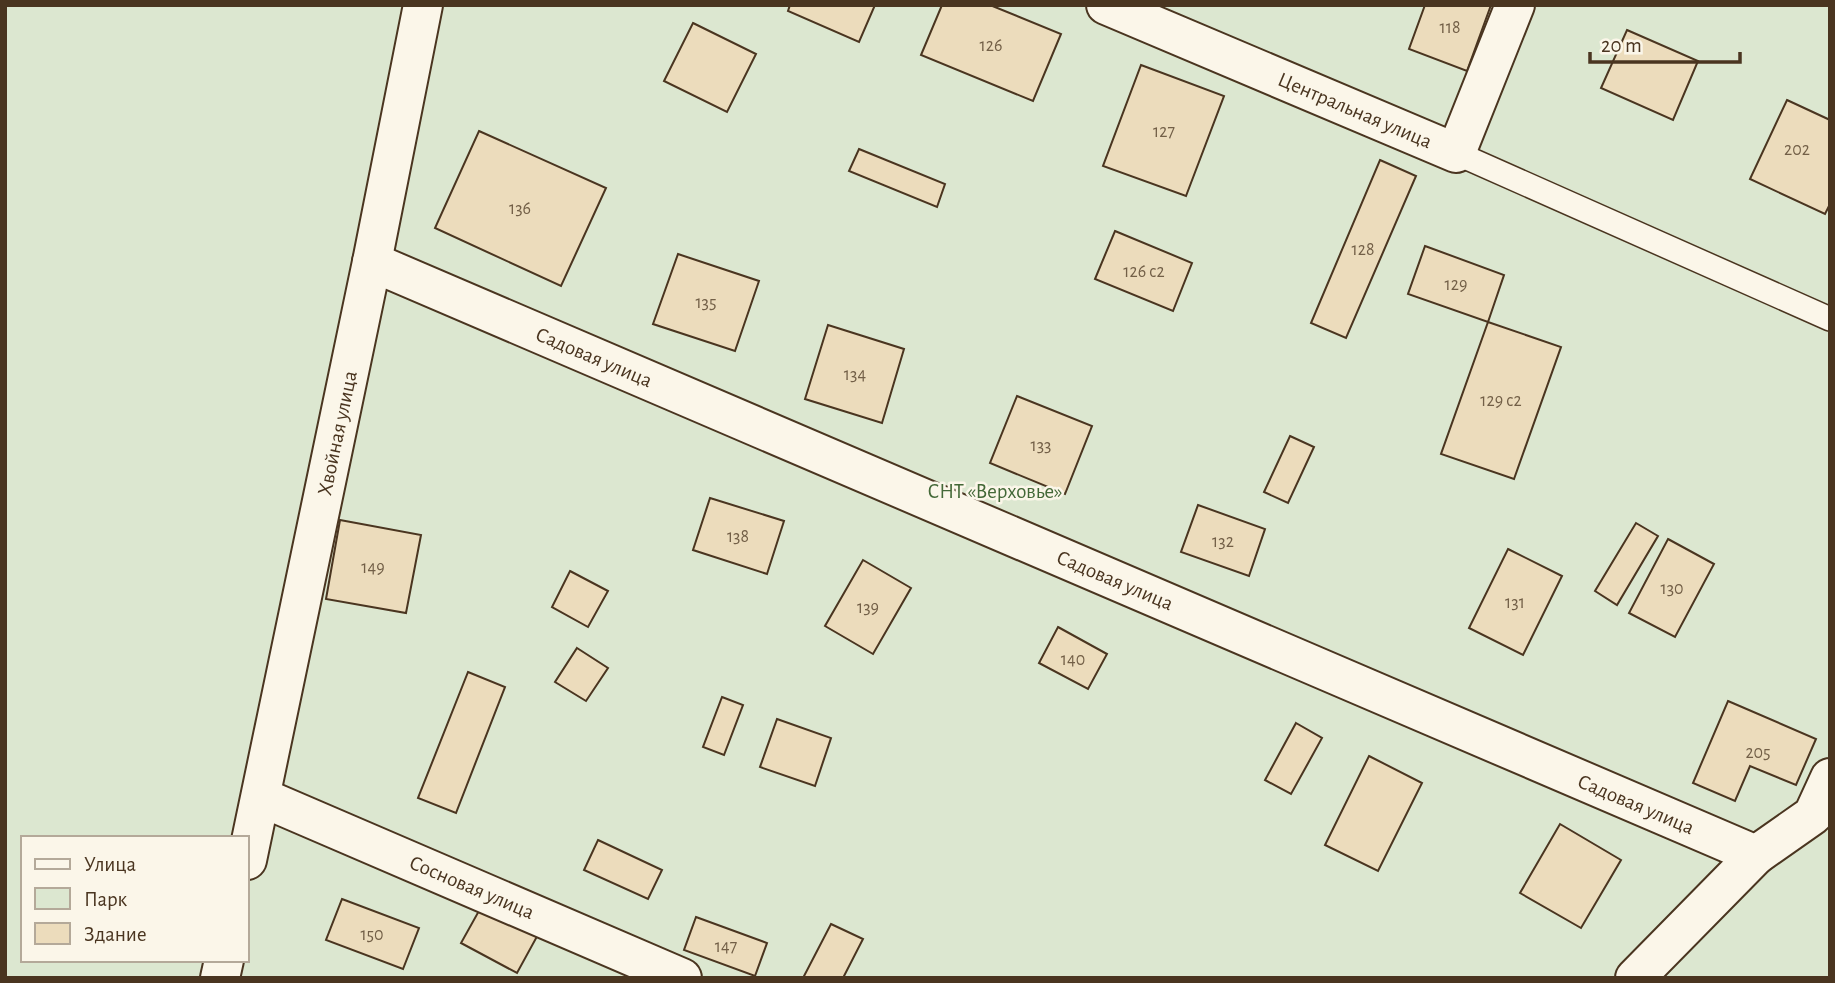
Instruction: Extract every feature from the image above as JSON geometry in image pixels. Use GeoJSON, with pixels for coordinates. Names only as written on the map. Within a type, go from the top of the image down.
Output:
{"type":"FeatureCollection","features":[{"type":"Feature","properties":{"kind":"street","name":"Хвойная улица"},"geometry":{"type":"LineString","coordinates":[[248,856],[423,5]]}},
{"type":"Feature","properties":{"kind":"street","name":"Центральная улица"},"geometry":{"type":"LineString","coordinates":[[1106,5],[1456,153],[1516,5]]}},
{"type":"Feature","properties":{"kind":"street","name":"Садовая улица"},"geometry":{"type":"LineString","coordinates":[[372,262],[1756,855]]}},
{"type":"Feature","properties":{"kind":"street"},"geometry":{"type":"LineString","coordinates":[[1635,978],[1756,855],[1813,815],[1830,778]]}},
{"type":"Feature","properties":{"kind":"street","name":"Сосновая улица"},"geometry":{"type":"LineString","coordinates":[[261,797],[682,978]]}},
{"type":"Feature","properties":{"kind":"lane"},"geometry":{"type":"LineString","coordinates":[[1456,153],[1830,319]]}},
{"type":"Feature","properties":{"kind":"green space","name":"СНТ «Верховье»"},"geometry":{"type":"Polygon","coordinates":[[[5,5],[1830,5],[1830,978],[5,978],[5,5]]]}},
{"type":"Feature","properties":{"kind":"building"},"geometry":{"type":"Polygon","coordinates":[[[790,5],[875,5],[859,42],[788,11],[790,5]]]}},
{"type":"Feature","properties":{"kind":"building"},"geometry":{"type":"Polygon","coordinates":[[[942,5],[990,5],[1061,34],[1033,101],[921,55],[942,5]]]}},
{"type":"Feature","properties":{"kind":"building"},"geometry":{"type":"Polygon","coordinates":[[[1425,5],[1491,5],[1467,71],[1409,49],[1425,5]]]}},
{"type":"Feature","properties":{"kind":"building"},"geometry":{"type":"Polygon","coordinates":[[[693,23],[756,54],[727,112],[664,81],[693,23]]]}},
{"type":"Feature","properties":{"kind":"building"},"geometry":{"type":"Polygon","coordinates":[[[1627,30],[1698,61],[1673,120],[1601,88],[1627,30]]]}},
{"type":"Feature","properties":{"kind":"building"},"geometry":{"type":"Polygon","coordinates":[[[1141,65],[1224,96],[1186,196],[1103,166],[1141,65]]]}},
{"type":"Feature","properties":{"kind":"building"},"geometry":{"type":"Polygon","coordinates":[[[1787,100],[1830,120],[1830,204],[1825,214],[1750,179],[1787,100]]]}},
{"type":"Feature","properties":{"kind":"building"},"geometry":{"type":"Polygon","coordinates":[[[479,131],[606,188],[561,286],[435,228],[479,131]]]}},
{"type":"Feature","properties":{"kind":"building"},"geometry":{"type":"Polygon","coordinates":[[[859,149],[945,184],[937,207],[849,171],[859,149]]]}},
{"type":"Feature","properties":{"kind":"building"},"geometry":{"type":"Polygon","coordinates":[[[1380,160],[1416,176],[1346,338],[1311,323],[1380,160]]]}},
{"type":"Feature","properties":{"kind":"building"},"geometry":{"type":"Polygon","coordinates":[[[1115,231],[1192,263],[1173,311],[1095,279],[1115,231]]]}},
{"type":"Feature","properties":{"kind":"building"},"geometry":{"type":"Polygon","coordinates":[[[1425,246],[1504,275],[1488,322],[1408,294],[1425,246]]]}},
{"type":"Feature","properties":{"kind":"building"},"geometry":{"type":"Polygon","coordinates":[[[678,254],[759,281],[735,351],[653,324],[678,254]]]}},
{"type":"Feature","properties":{"kind":"building"},"geometry":{"type":"Polygon","coordinates":[[[1488,322],[1561,347],[1514,479],[1441,454],[1488,322]]]}},
{"type":"Feature","properties":{"kind":"building"},"geometry":{"type":"Polygon","coordinates":[[[828,325],[904,349],[882,423],[805,399],[828,325]]]}},
{"type":"Feature","properties":{"kind":"building"},"geometry":{"type":"Polygon","coordinates":[[[1017,396],[1092,426],[1065,494],[990,463],[1017,396]]]}},
{"type":"Feature","properties":{"kind":"building"},"geometry":{"type":"Polygon","coordinates":[[[1290,436],[1314,447],[1288,503],[1264,492],[1290,436]]]}},
{"type":"Feature","properties":{"kind":"building"},"geometry":{"type":"Polygon","coordinates":[[[710,498],[784,521],[767,574],[693,550],[710,498]]]}},
{"type":"Feature","properties":{"kind":"building"},"geometry":{"type":"Polygon","coordinates":[[[1198,505],[1265,529],[1249,576],[1181,552],[1198,505]]]}},
{"type":"Feature","properties":{"kind":"building"},"geometry":{"type":"Polygon","coordinates":[[[340,520],[421,535],[406,613],[326,599],[340,520]]]}},
{"type":"Feature","properties":{"kind":"building"},"geometry":{"type":"Polygon","coordinates":[[[1636,523],[1658,536],[1617,605],[1595,591],[1636,523]]]}},
{"type":"Feature","properties":{"kind":"building"},"geometry":{"type":"Polygon","coordinates":[[[1668,539],[1714,564],[1675,637],[1629,613],[1668,539]]]}},
{"type":"Feature","properties":{"kind":"building"},"geometry":{"type":"Polygon","coordinates":[[[1508,549],[1562,576],[1523,655],[1469,628],[1508,549]]]}},
{"type":"Feature","properties":{"kind":"building"},"geometry":{"type":"Polygon","coordinates":[[[863,560],[911,588],[873,654],[825,626],[863,560]]]}},
{"type":"Feature","properties":{"kind":"building"},"geometry":{"type":"Polygon","coordinates":[[[570,571],[608,591],[588,627],[552,607],[570,571]]]}},
{"type":"Feature","properties":{"kind":"building"},"geometry":{"type":"Polygon","coordinates":[[[1058,627],[1107,654],[1088,689],[1039,663],[1058,627]]]}},
{"type":"Feature","properties":{"kind":"building"},"geometry":{"type":"Polygon","coordinates":[[[577,648],[608,668],[586,701],[555,682],[577,648]]]}},
{"type":"Feature","properties":{"kind":"building"},"geometry":{"type":"Polygon","coordinates":[[[468,672],[505,687],[456,813],[418,798],[468,672]]]}},
{"type":"Feature","properties":{"kind":"building"},"geometry":{"type":"Polygon","coordinates":[[[722,697],[743,705],[724,755],[703,747],[722,697]]]}},
{"type":"Feature","properties":{"kind":"building"},"geometry":{"type":"Polygon","coordinates":[[[1728,701],[1816,739],[1796,785],[1750,766],[1735,801],[1693,783],[1728,701]]]}},
{"type":"Feature","properties":{"kind":"building"},"geometry":{"type":"Polygon","coordinates":[[[777,719],[831,738],[815,786],[760,767],[777,719]]]}},
{"type":"Feature","properties":{"kind":"building"},"geometry":{"type":"Polygon","coordinates":[[[1296,723],[1322,738],[1291,794],[1265,780],[1296,723]]]}},
{"type":"Feature","properties":{"kind":"building"},"geometry":{"type":"Polygon","coordinates":[[[1369,756],[1422,783],[1378,871],[1325,845],[1369,756]]]}},
{"type":"Feature","properties":{"kind":"building"},"geometry":{"type":"Polygon","coordinates":[[[1560,824],[1621,860],[1581,928],[1520,893],[1560,824]]]}},
{"type":"Feature","properties":{"kind":"building"},"geometry":{"type":"Polygon","coordinates":[[[598,840],[662,870],[648,899],[584,870],[598,840]]]}},
{"type":"Feature","properties":{"kind":"building"},"geometry":{"type":"Polygon","coordinates":[[[342,899],[419,928],[403,969],[326,940],[342,899]]]}},
{"type":"Feature","properties":{"kind":"building"},"geometry":{"type":"Polygon","coordinates":[[[485,900],[540,931],[517,973],[461,943],[485,900]]]}},
{"type":"Feature","properties":{"kind":"building"},"geometry":{"type":"Polygon","coordinates":[[[696,917],[767,943],[755,976],[684,950],[696,917]]]}},
{"type":"Feature","properties":{"kind":"building"},"geometry":{"type":"Polygon","coordinates":[[[831,924],[863,939],[843,978],[803,978],[831,924]]]}}]}
